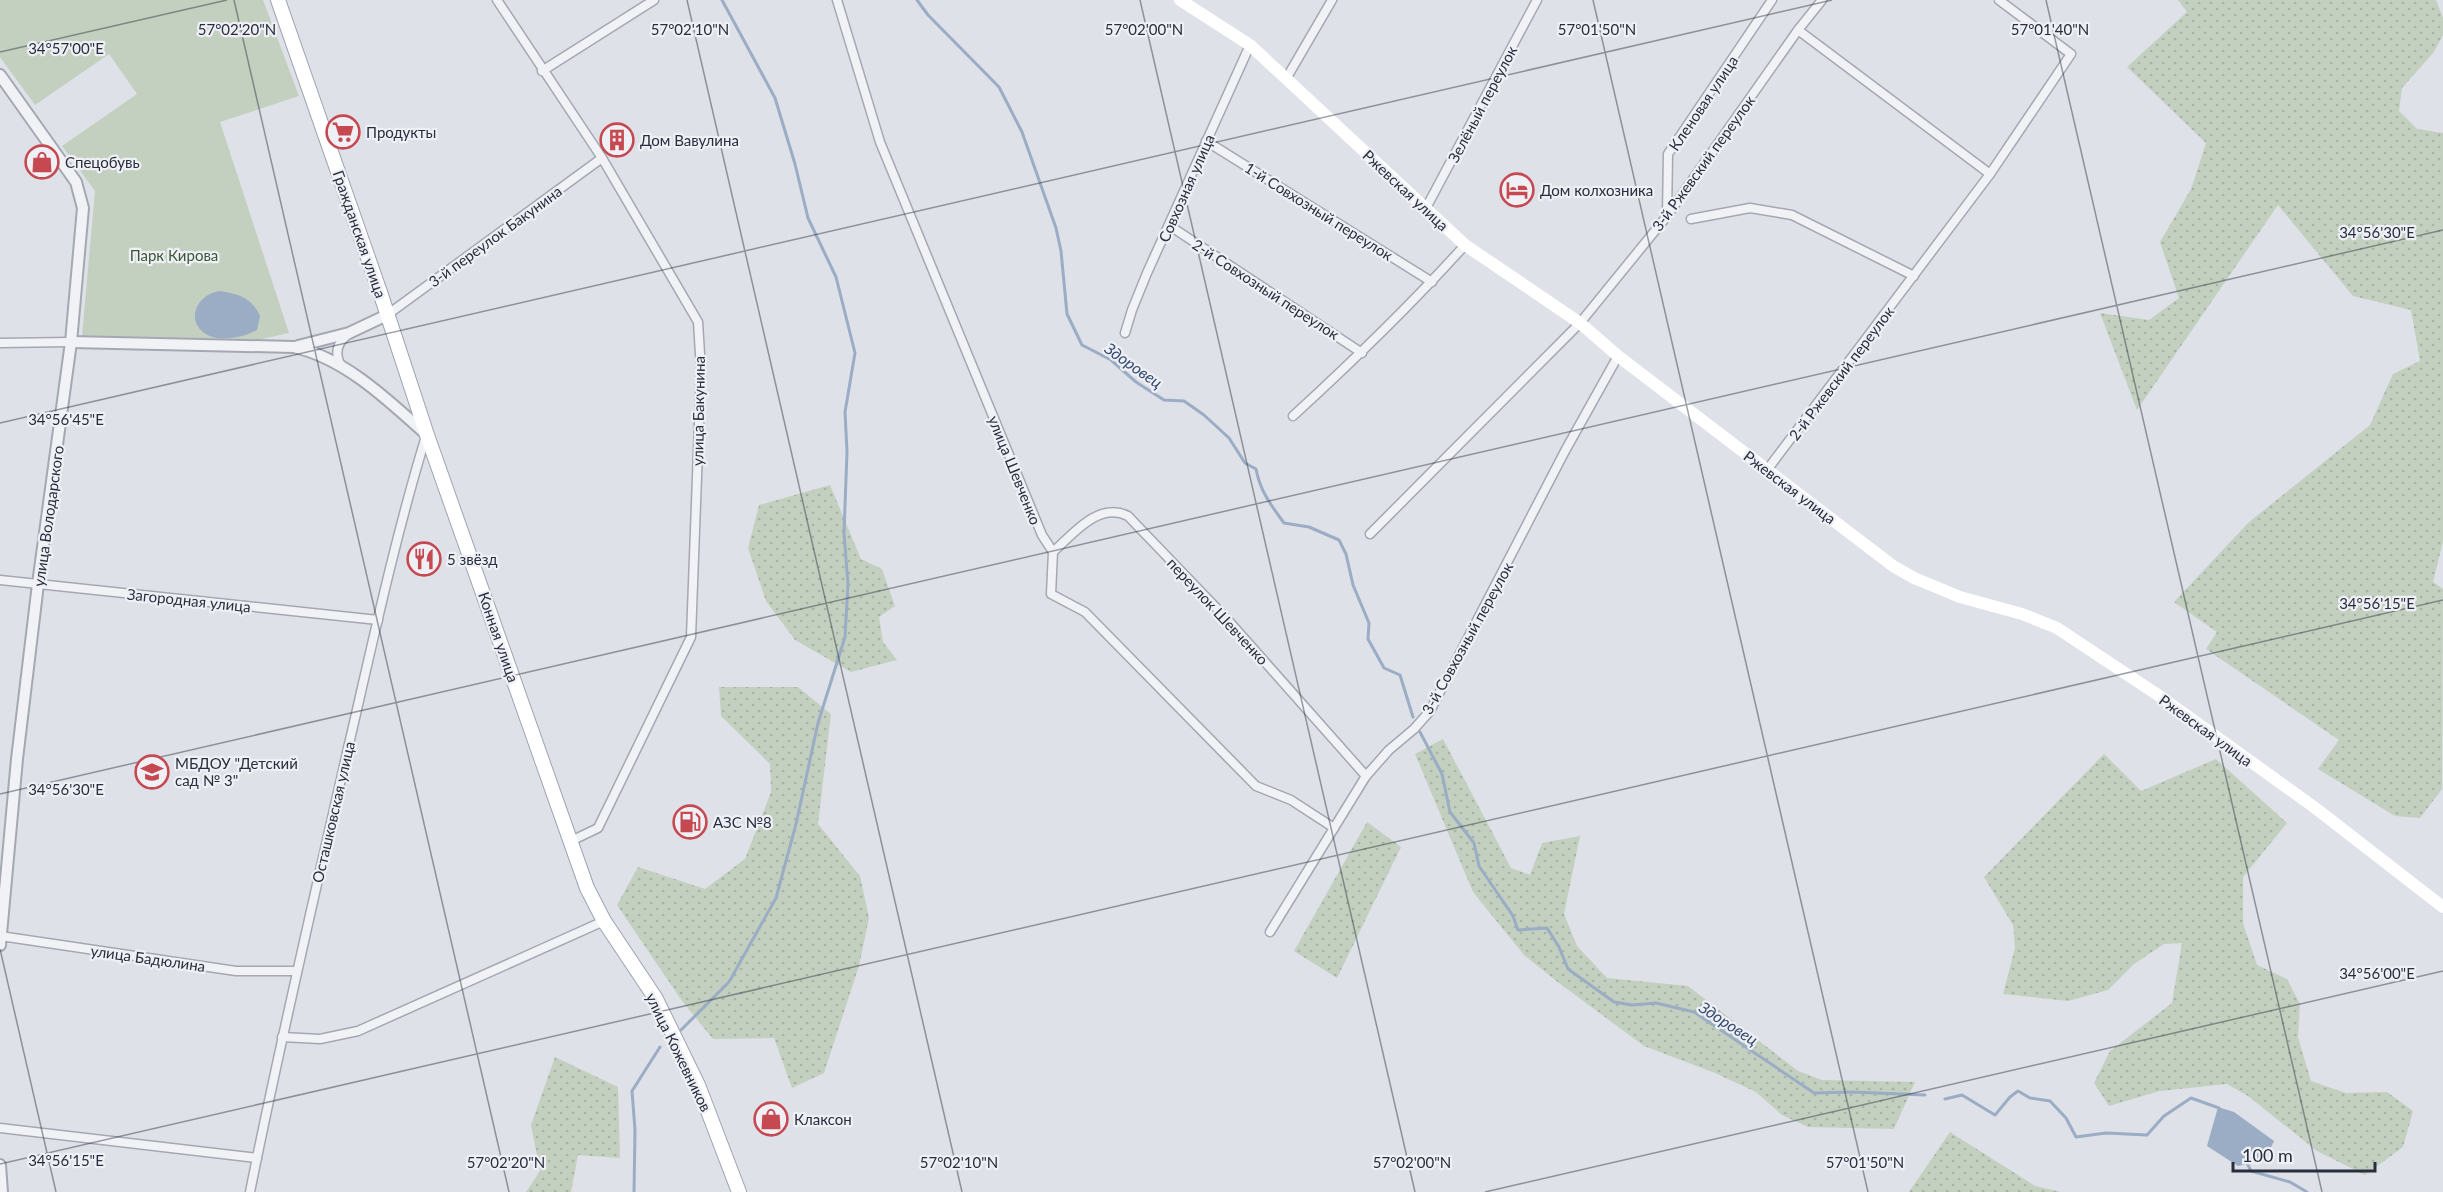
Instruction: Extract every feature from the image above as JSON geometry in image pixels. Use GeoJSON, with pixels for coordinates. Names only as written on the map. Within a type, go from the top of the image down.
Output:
{"type":"FeatureCollection","features":[{"type":"Feature","properties":{"kind":"main road","name":"Гражданская улица"},"geometry":{"type":"LineString","coordinates":[[278,0],[427,435]]}},
{"type":"Feature","properties":{"kind":"main road","name":"Ржевская улица"},"geometry":{"type":"LineString","coordinates":[[1180,0],[1250,45],[1465,245],[1580,323],[1618,356],[1893,566],[1914,578],[1960,597],[2022,614],[2057,627],[2314,807],[2443,907]]}},
{"type":"Feature","properties":{"kind":"main road","name":"Конная улица"},"geometry":{"type":"LineString","coordinates":[[427,435],[587,888],[604,921]]}},
{"type":"Feature","properties":{"kind":"main road","name":"улица Кожевников"},"geometry":{"type":"LineString","coordinates":[[604,921],[656,999],[699,1085],[740,1192]]}},
{"type":"Feature","properties":{"kind":"street","name":"улица Бакунина"},"geometry":{"type":"LineString","coordinates":[[497,0],[542,71],[602,158],[698,322],[701,370],[691,637],[598,828],[571,841]]}},
{"type":"Feature","properties":{"kind":"street"},"geometry":{"type":"LineString","coordinates":[[542,71],[654,0]]}},
{"type":"Feature","properties":{"kind":"street","name":"улица Шевченко"},"geometry":{"type":"LineString","coordinates":[[837,0],[880,142],[1042,535],[1053,552]]}},
{"type":"Feature","properties":{"kind":"street"},"geometry":{"type":"LineString","coordinates":[[1286,80],[1332,0]]}},
{"type":"Feature","properties":{"kind":"street","name":"Зелёный переулок"},"geometry":{"type":"LineString","coordinates":[[1426,208],[1538,0]]}},
{"type":"Feature","properties":{"kind":"street","name":"Кленовая улица"},"geometry":{"type":"LineString","coordinates":[[1667,216],[1668,154],[1772,0]]}},
{"type":"Feature","properties":{"kind":"street","name":"3-й Ржевский переулок"},"geometry":{"type":"LineString","coordinates":[[1580,323],[1667,216],[1798,30],[1822,0]]}},
{"type":"Feature","properties":{"kind":"street","name":"2-й Ржевский переулок"},"geometry":{"type":"LineString","coordinates":[[1767,470],[1990,174],[2071,54],[1999,0]]}},
{"type":"Feature","properties":{"kind":"street"},"geometry":{"type":"LineString","coordinates":[[1798,30],[1990,174]]}},
{"type":"Feature","properties":{"kind":"street","name":"Совхозная улица"},"geometry":{"type":"LineString","coordinates":[[1125,333],[1147,273],[1250,45]]}},
{"type":"Feature","properties":{"kind":"street","name":"улица Володарского"},"geometry":{"type":"LineString","coordinates":[[0,75],[76,182],[82,196],[83,208],[72,342],[38,584],[17,759],[0,945]]}},
{"type":"Feature","properties":{"kind":"street","name":"1-й Совхозный переулок"},"geometry":{"type":"LineString","coordinates":[[1206,141],[1432,282]]}},
{"type":"Feature","properties":{"kind":"street","name":"3-й переулок Бакунина"},"geometry":{"type":"LineString","coordinates":[[387,315],[602,158]]}},
{"type":"Feature","properties":{"kind":"street"},"geometry":{"type":"LineString","coordinates":[[1691,219],[1750,208],[1792,215],[1914,276]]}},
{"type":"Feature","properties":{"kind":"street","name":"2-й Совхозный переулок"},"geometry":{"type":"LineString","coordinates":[[1170,226],[1362,352]]}},
{"type":"Feature","properties":{"kind":"street"},"geometry":{"type":"LineString","coordinates":[[1293,416],[1362,352],[1432,282],[1465,245]]}},
{"type":"Feature","properties":{"kind":"street","name":"Конная улица"},"geometry":{"type":"LineString","coordinates":[[294,347],[349,333],[387,315]]}},
{"type":"Feature","properties":{"kind":"street"},"geometry":{"type":"LineString","coordinates":[[1370,534],[1580,323]]}},
{"type":"Feature","properties":{"kind":"street"},"geometry":{"type":"LineString","coordinates":[[341,366],[337,356],[338,345],[349,333]]}},
{"type":"Feature","properties":{"kind":"street","name":"Конная улица"},"geometry":{"type":"LineString","coordinates":[[72,342],[294,347],[319,353],[341,366],[397,408],[427,435]]}},
{"type":"Feature","properties":{"kind":"street"},"geometry":{"type":"LineString","coordinates":[[0,343],[72,342]]}},
{"type":"Feature","properties":{"kind":"street","name":"3-й Совхозный переулок"},"geometry":{"type":"LineString","coordinates":[[1270,932],[1366,776],[1389,750],[1414,729],[1430,711],[1565,451],[1618,356]]}},
{"type":"Feature","properties":{"kind":"street"},"geometry":{"type":"LineString","coordinates":[[397,408],[407,404],[414,395]]}},
{"type":"Feature","properties":{"kind":"street","name":"Осташковская улица"},"geometry":{"type":"LineString","coordinates":[[250,1192],[282,1037],[378,620],[405,505],[427,435]]}},
{"type":"Feature","properties":{"kind":"street","name":"переулок Шевченко"},"geometry":{"type":"LineString","coordinates":[[1053,552],[1092,517],[1119,511],[1128,516],[1226,618],[1366,776]]}},
{"type":"Feature","properties":{"kind":"street"},"geometry":{"type":"LineString","coordinates":[[1053,552],[1051,594],[1084,612],[1256,786],[1291,800],[1334,828]]}},
{"type":"Feature","properties":{"kind":"street","name":"Загородная улица"},"geometry":{"type":"LineString","coordinates":[[0,580],[378,620]]}},
{"type":"Feature","properties":{"kind":"street"},"geometry":{"type":"LineString","coordinates":[[282,1037],[320,1040],[358,1031],[604,921]]}},
{"type":"Feature","properties":{"kind":"street","name":"улица Бадюлина"},"geometry":{"type":"LineString","coordinates":[[0,937],[236,971],[297,971]]}},
{"type":"Feature","properties":{"kind":"street"},"geometry":{"type":"LineString","coordinates":[[0,1128],[257,1158]]}},
{"type":"Feature","properties":{"kind":"street"},"geometry":{"type":"LineString","coordinates":[[0,1165],[2,1192]]}},
{"type":"Feature","properties":{"kind":"green space","name":"Парк Кирова"},"geometry":{"type":"Polygon","coordinates":[[[0,0],[263,0],[299,96],[220,122],[289,333],[248,342],[82,336],[95,191],[62,146],[137,94],[109,54],[35,105],[0,57],[0,0]]]}},
{"type":"Feature","properties":{"kind":"green space"},"geometry":{"type":"Polygon","coordinates":[[[2178,0],[2436,0],[2443,18],[2443,35],[2434,52],[2402,88],[2399,111],[2417,129],[2443,133],[2443,541],[2433,582],[2443,589],[2442,789],[2420,818],[2395,816],[2318,769],[2339,740],[2206,649],[2217,632],[2174,602],[2248,523],[2370,425],[2393,374],[2420,361],[2411,310],[2353,296],[2278,205],[2137,410],[2100,313],[2149,320],[2179,298],[2160,242],[2191,189],[2206,143],[2127,67],[2187,12],[2178,0]]]}},
{"type":"Feature","properties":{"kind":"green space"},"geometry":{"type":"Polygon","coordinates":[[[830,485],[861,559],[882,569],[895,606],[879,617],[883,642],[897,660],[851,672],[795,640],[766,601],[748,548],[759,505],[830,485]]]}},
{"type":"Feature","properties":{"kind":"green space"},"geometry":{"type":"Polygon","coordinates":[[[719,687],[798,687],[831,714],[818,824],[860,876],[869,918],[859,966],[824,1073],[792,1088],[774,1038],[713,1039],[682,1001],[617,905],[638,867],[705,889],[745,859],[771,792],[770,764],[721,716],[719,687]]]}},
{"type":"Feature","properties":{"kind":"green space"},"geometry":{"type":"Polygon","coordinates":[[[1443,739],[1511,868],[1530,875],[1542,843],[1580,836],[1564,914],[1577,946],[1607,978],[1688,986],[1798,1071],[1822,1080],[1915,1082],[1894,1129],[1808,1127],[1782,1115],[1756,1092],[1715,1073],[1644,1046],[1524,955],[1473,892],[1415,754],[1443,739]]]}},
{"type":"Feature","properties":{"kind":"green space"},"geometry":{"type":"Polygon","coordinates":[[[2104,754],[2141,791],[2216,759],[2287,823],[2243,877],[2243,923],[2257,965],[2287,979],[2300,1004],[2298,1037],[2311,1081],[2346,1093],[2387,1092],[2413,1111],[2403,1147],[2365,1175],[2317,1151],[2248,1096],[2227,1084],[2160,1091],[2109,1106],[2094,1083],[2110,1051],[2172,1003],[2182,943],[2164,944],[2134,964],[2108,990],[2068,1001],[2003,994],[2015,948],[2013,925],[1984,877],[2104,754]]]}},
{"type":"Feature","properties":{"kind":"green space"},"geometry":{"type":"Polygon","coordinates":[[[1367,822],[1401,847],[1337,978],[1294,951],[1367,822]]]}},
{"type":"Feature","properties":{"kind":"green space"},"geometry":{"type":"Polygon","coordinates":[[[555,1057],[618,1087],[620,1158],[578,1155],[571,1192],[526,1192],[540,1171],[531,1125],[555,1057]]]}},
{"type":"Feature","properties":{"kind":"green space"},"geometry":{"type":"Polygon","coordinates":[[[1950,1132],[2035,1186],[2061,1192],[1909,1192],[1950,1132]]]}},
{"type":"Feature","properties":{"kind":"water"},"geometry":{"type":"Polygon","coordinates":[[[220,291],[239,295],[253,305],[260,316],[257,330],[230,338],[215,337],[203,332],[195,320],[197,307],[206,296],[220,291]]]}},
{"type":"Feature","properties":{"kind":"water"},"geometry":{"type":"Polygon","coordinates":[[[2218,1107],[2234,1112],[2274,1141],[2265,1160],[2238,1166],[2207,1146],[2218,1107]]]}},
{"type":"Feature","properties":{"kind":"waterway"},"geometry":{"type":"LineString","coordinates":[[681,1030],[729,982],[776,898],[796,824],[818,723],[845,637],[848,584],[844,533],[847,452],[845,412],[855,353],[836,277],[808,218],[775,98],[722,0]]}},
{"type":"Feature","properties":{"kind":"waterway","name":"Здоровец"},"geometry":{"type":"LineString","coordinates":[[917,0],[928,15],[999,87],[1022,132],[1056,228],[1061,251],[1067,314],[1082,345],[1111,360],[1136,382],[1164,400],[1184,401],[1204,415],[1229,438],[1245,463],[1256,469],[1263,491],[1284,523],[1309,527],[1339,540],[1346,554],[1353,585],[1369,623],[1368,639],[1384,668],[1400,675],[1413,717]]}},
{"type":"Feature","properties":{"kind":"waterway","name":"Здоровец"},"geometry":{"type":"LineString","coordinates":[[1420,732],[1442,774],[1450,812],[1474,843],[1479,866],[1513,916],[1518,930],[1547,928],[1559,947],[1568,969],[1614,1002],[1632,1005],[1656,1003],[1694,1012],[1814,1093],[1925,1095]]}},
{"type":"Feature","properties":{"kind":"waterway"},"geometry":{"type":"LineString","coordinates":[[634,1192],[635,1130],[632,1091],[660,1047]]}},
{"type":"Feature","properties":{"kind":"waterway","name":"Здоровец"},"geometry":{"type":"LineString","coordinates":[[1945,1099],[1962,1095],[1995,1115],[2018,1091],[2030,1098],[2050,1101],[2066,1118],[2076,1137],[2106,1133],[2147,1135],[2164,1116],[2191,1098],[2219,1108]]}},
{"type":"Feature","properties":{"kind":"waterway","name":"Здоровец"},"geometry":{"type":"LineString","coordinates":[[2245,1159],[2251,1171],[2290,1182],[2307,1192]]}},
{"type":"Feature","properties":{"kind":"place","name":"Продукты"},"geometry":{"type":"Point","coordinates":[343,132]}},
{"type":"Feature","properties":{"kind":"place","name":"Дом Вавулина"},"geometry":{"type":"Point","coordinates":[617,140]}},
{"type":"Feature","properties":{"kind":"place","name":"Спецобувь"},"geometry":{"type":"Point","coordinates":[42,162]}},
{"type":"Feature","properties":{"kind":"place","name":"Дом колхозника"},"geometry":{"type":"Point","coordinates":[1517,190]}},
{"type":"Feature","properties":{"kind":"place","name":"5 звёзд"},"geometry":{"type":"Point","coordinates":[424,559]}},
{"type":"Feature","properties":{"kind":"place","name":"МБДОУ \"Детский сад № 3\""},"geometry":{"type":"Point","coordinates":[152,772]}},
{"type":"Feature","properties":{"kind":"place","name":"АЗС №8"},"geometry":{"type":"Point","coordinates":[690,822]}},
{"type":"Feature","properties":{"kind":"place","name":"Клаксон"},"geometry":{"type":"Point","coordinates":[771,1119]}}]}
